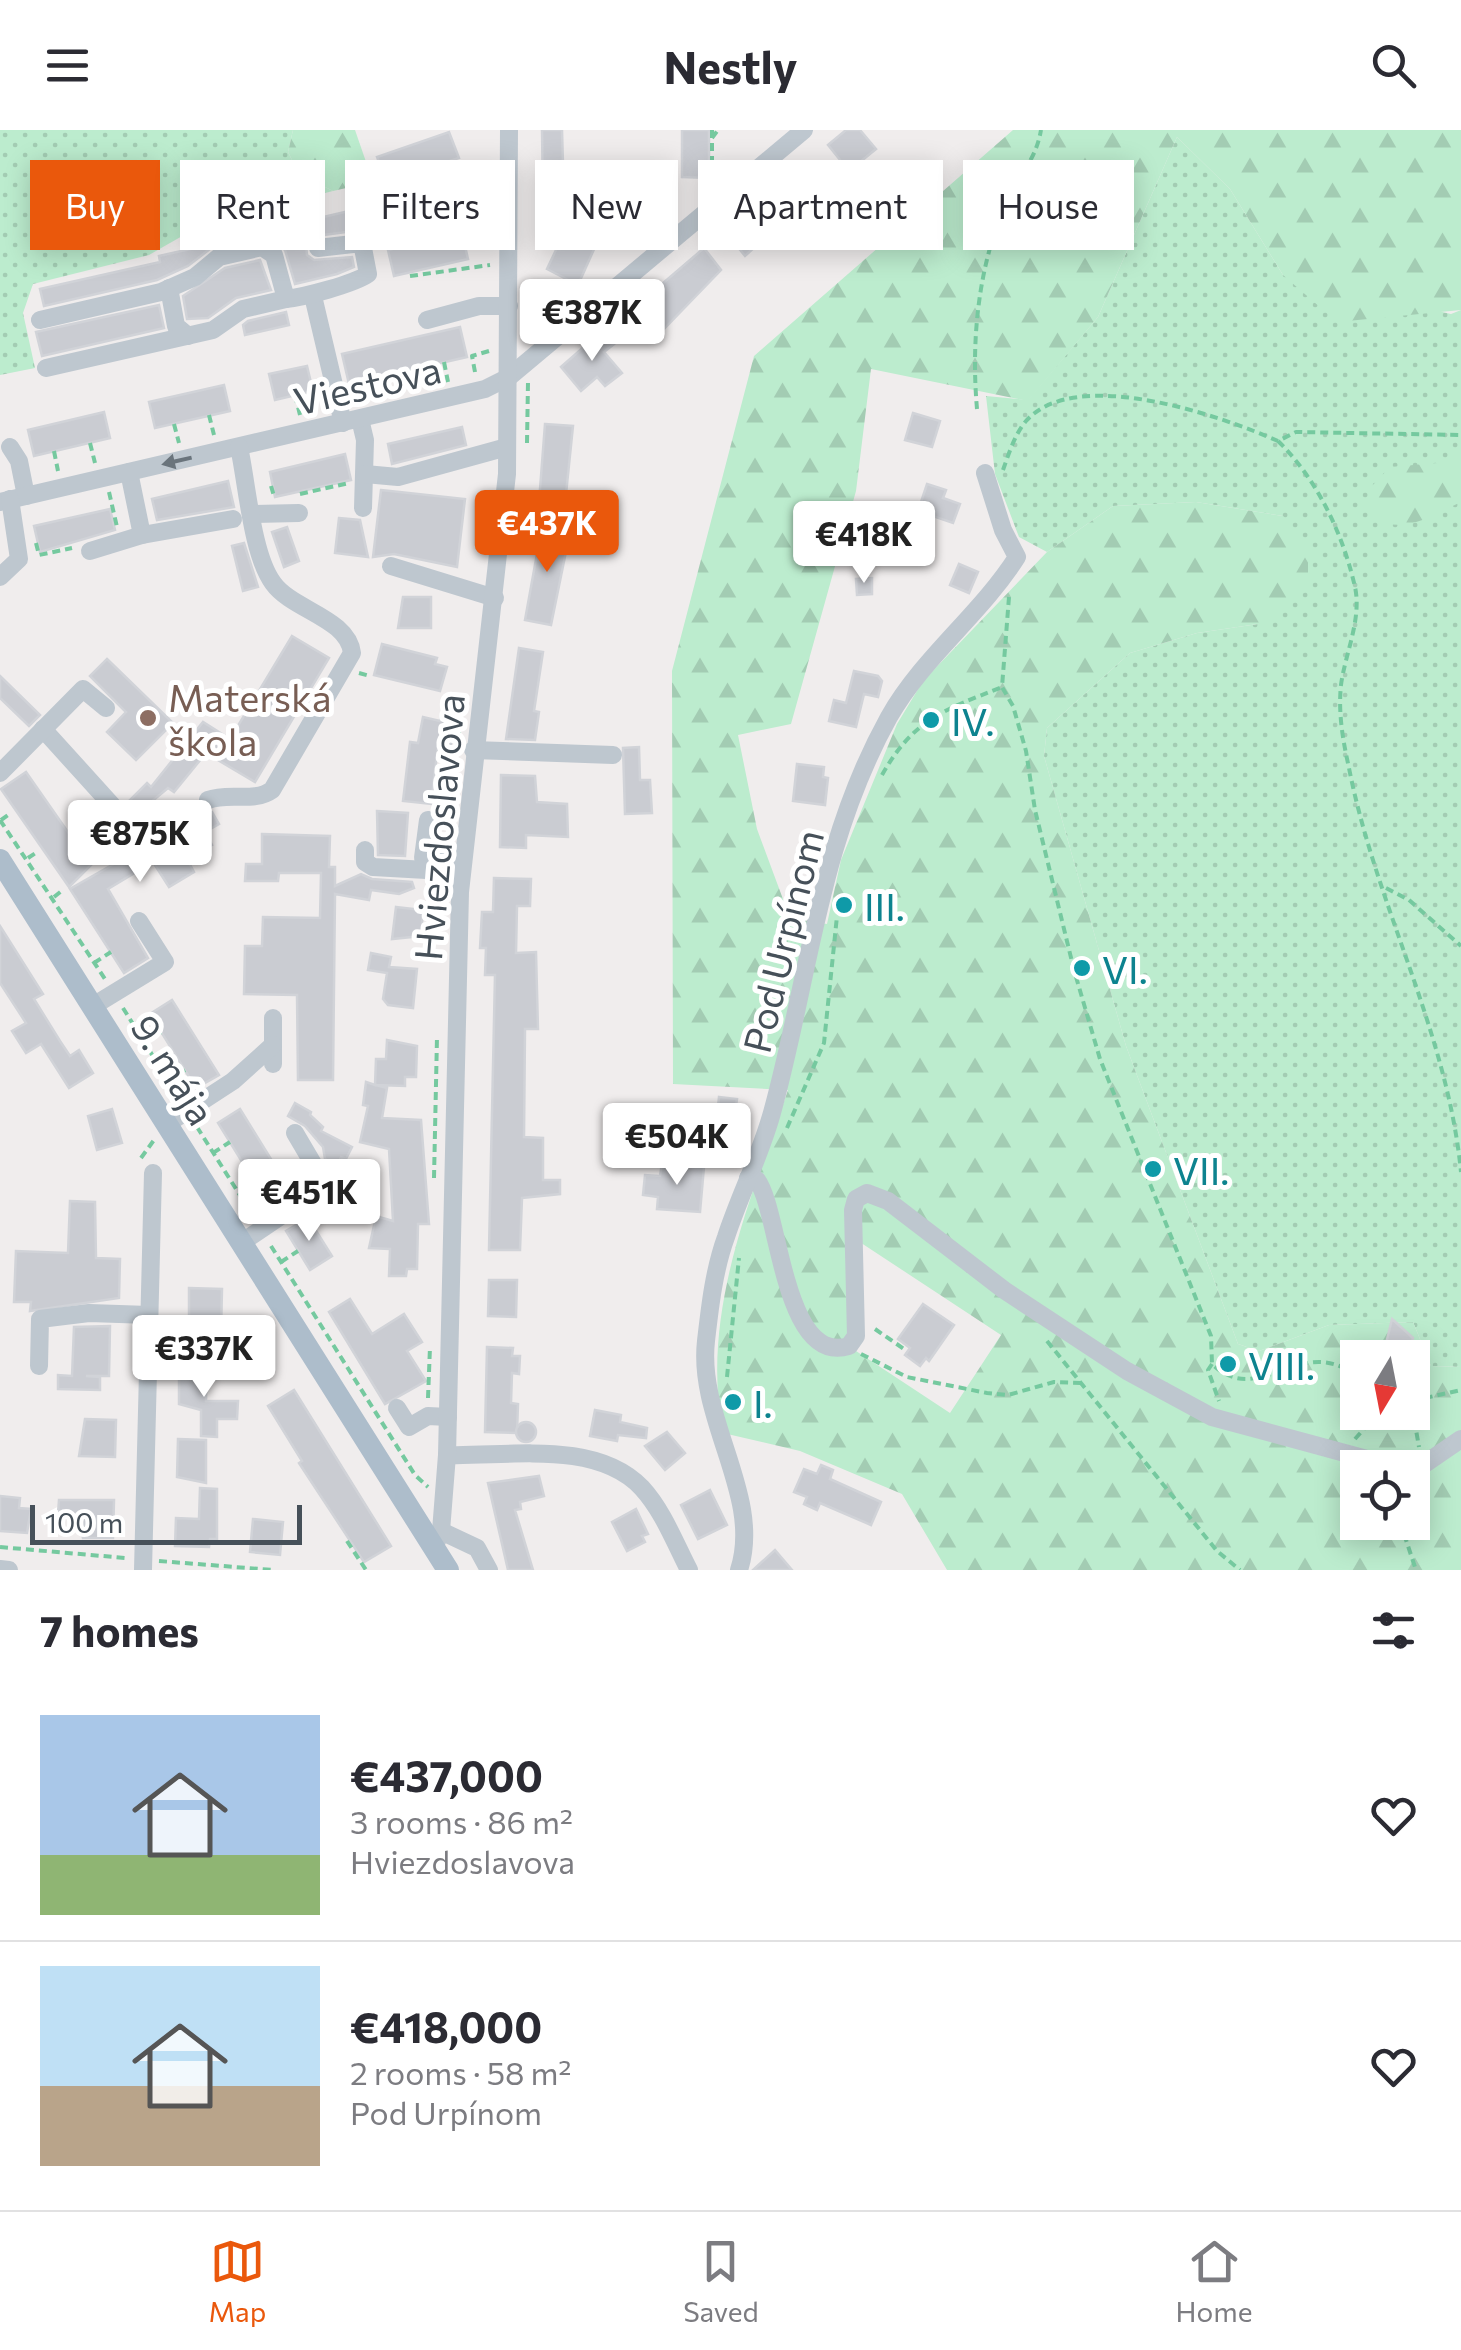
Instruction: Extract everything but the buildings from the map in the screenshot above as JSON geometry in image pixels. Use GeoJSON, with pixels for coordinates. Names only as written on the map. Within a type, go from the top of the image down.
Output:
{"type":"FeatureCollection","features":[{"type":"Feature","properties":{"kind":"main road","name":"9. mája"},"geometry":{"type":"LineString","coordinates":[[0,860],[93,1006],[160,1132],[251,1237],[437,1540],[448,1570]]}},
{"type":"Feature","properties":{"kind":"street","name":"Hviezdoslavova"},"geometry":{"type":"LineString","coordinates":[[437,1540],[447,1455],[462,867],[473,750],[517,447],[508,377],[509,130]]}},
{"type":"Feature","properties":{"kind":"street","name":"Viestova"},"geometry":{"type":"LineString","coordinates":[[12,499],[486,389],[508,377],[804,130]]}},
{"type":"Feature","properties":{"kind":"street"},"geometry":{"type":"LineString","coordinates":[[46,368],[213,330],[243,308],[313,296],[322,288],[363,278],[370,268],[362,244],[325,247]]}},
{"type":"Feature","properties":{"kind":"street"},"geometry":{"type":"LineString","coordinates":[[40,320],[168,288],[196,277],[219,257],[262,248],[274,255]]}},
{"type":"Feature","properties":{"kind":"street"},"geometry":{"type":"LineString","coordinates":[[274,250],[286,300]]}},
{"type":"Feature","properties":{"kind":"street"},"geometry":{"type":"LineString","coordinates":[[168,288],[176,326],[188,336]]}},
{"type":"Feature","properties":{"kind":"street"},"geometry":{"type":"LineString","coordinates":[[313,296],[352,421],[363,508]]}},
{"type":"Feature","properties":{"kind":"street"},"geometry":{"type":"LineString","coordinates":[[426,320],[479,306],[509,306]]}},
{"type":"Feature","properties":{"kind":"street"},"geometry":{"type":"LineString","coordinates":[[0,577],[20,559],[12,499],[20,462],[10,447]]}},
{"type":"Feature","properties":{"kind":"street"},"geometry":{"type":"LineString","coordinates":[[208,800],[227,794],[262,797],[272,790],[352,653],[342,632],[274,586],[264,565],[239,447]]}},
{"type":"Feature","properties":{"kind":"street"},"geometry":{"type":"LineString","coordinates":[[360,478],[398,477],[517,447]]}},
{"type":"Feature","properties":{"kind":"street"},"geometry":{"type":"LineString","coordinates":[[128,472],[142,534]]}},
{"type":"Feature","properties":{"kind":"street"},"geometry":{"type":"LineString","coordinates":[[986,473],[1017,557],[1002,580]]}},
{"type":"Feature","properties":{"kind":"street"},"geometry":{"type":"LineString","coordinates":[[253,514],[299,513]]}},
{"type":"Feature","properties":{"kind":"street"},"geometry":{"type":"LineString","coordinates":[[90,551],[142,534],[234,519]]}},
{"type":"Feature","properties":{"kind":"street"},"geometry":{"type":"LineString","coordinates":[[391,566],[494,598]]}},
{"type":"Feature","properties":{"kind":"street","name":"Pod Urpínom"},"geometry":{"type":"LineString","coordinates":[[739,1570],[746,1528],[716,1428],[704,1356],[718,1265],[772,1115],[792,1039],[824,874],[864,770],[916,676],[1002,580]]}},
{"type":"Feature","properties":{"kind":"street"},"geometry":{"type":"LineString","coordinates":[[0,773],[83,689],[106,708]]}},
{"type":"Feature","properties":{"kind":"street"},"geometry":{"type":"LineString","coordinates":[[42,730],[129,824],[148,827],[172,815]]}},
{"type":"Feature","properties":{"kind":"street"},"geometry":{"type":"LineString","coordinates":[[473,750],[613,756]]}},
{"type":"Feature","properties":{"kind":"street"},"geometry":{"type":"LineString","coordinates":[[428,820],[423,858],[462,867]]}},
{"type":"Feature","properties":{"kind":"street"},"geometry":{"type":"LineString","coordinates":[[365,850],[364,862],[373,867],[462,867]]}},
{"type":"Feature","properties":{"kind":"street"},"geometry":{"type":"LineString","coordinates":[[93,1006],[165,962],[140,920]]}},
{"type":"Feature","properties":{"kind":"street"},"geometry":{"type":"LineString","coordinates":[[273,1018],[274,1064]]}},
{"type":"Feature","properties":{"kind":"street"},"geometry":{"type":"LineString","coordinates":[[160,1132],[233,1081],[273,1044]]}},
{"type":"Feature","properties":{"kind":"street"},"geometry":{"type":"LineString","coordinates":[[251,1237],[300,1203],[314,1187],[315,1167],[295,1133]]}},
{"type":"Feature","properties":{"kind":"street"},"geometry":{"type":"LineString","coordinates":[[143,1563],[153,1173]]}},
{"type":"Feature","properties":{"kind":"street"},"geometry":{"type":"LineString","coordinates":[[748,1178],[757,1180],[768,1198],[777,1253],[802,1321],[826,1345],[849,1346],[856,1336],[854,1202],[867,1193],[888,1200],[1004,1290],[1174,1398],[1227,1420],[1340,1451]]}},
{"type":"Feature","properties":{"kind":"street"},"geometry":{"type":"LineString","coordinates":[[38,1366],[40,1319],[89,1313],[149,1315]]}},
{"type":"Feature","properties":{"kind":"street"},"geometry":{"type":"LineString","coordinates":[[397,1408],[409,1427],[428,1416],[448,1417]]}},
{"type":"Feature","properties":{"kind":"street"},"geometry":{"type":"LineString","coordinates":[[1430,1459],[1461,1439]]}},
{"type":"Feature","properties":{"kind":"street"},"geometry":{"type":"LineString","coordinates":[[447,1455],[577,1457],[619,1470],[641,1487],[657,1508],[689,1570]]}},
{"type":"Feature","properties":{"kind":"street"},"geometry":{"type":"LineString","coordinates":[[437,1540],[477,1548],[490,1570]]}},
{"type":"Feature","properties":{"kind":"street"},"geometry":{"type":"LineString","coordinates":[[0,1569],[9,1570]]}},
{"type":"Feature","properties":{"kind":"path"},"geometry":{"type":"LineString","coordinates":[[712,160],[715,130]]}},
{"type":"Feature","properties":{"kind":"path"},"geometry":{"type":"LineString","coordinates":[[978,408],[974,353],[986,260],[1004,206],[1030,168],[1041,130]]}},
{"type":"Feature","properties":{"kind":"path"},"geometry":{"type":"LineString","coordinates":[[410,276],[454,267],[509,265]]}},
{"type":"Feature","properties":{"kind":"path"},"geometry":{"type":"LineString","coordinates":[[476,378],[472,356],[499,349]]}},
{"type":"Feature","properties":{"kind":"path"},"geometry":{"type":"LineString","coordinates":[[444,362],[449,384]]}},
{"type":"Feature","properties":{"kind":"path"},"geometry":{"type":"LineString","coordinates":[[408,370],[414,393]]}},
{"type":"Feature","properties":{"kind":"path"},"geometry":{"type":"LineString","coordinates":[[517,447],[529,370]]}},
{"type":"Feature","properties":{"kind":"path"},"geometry":{"type":"LineString","coordinates":[[373,378],[378,401]]}},
{"type":"Feature","properties":{"kind":"path"},"geometry":{"type":"LineString","coordinates":[[295,395],[301,420]]}},
{"type":"Feature","properties":{"kind":"path"},"geometry":{"type":"LineString","coordinates":[[992,497],[1026,421],[1044,407],[1068,400],[1130,397],[1245,426],[1278,441],[1314,484],[1346,555],[1356,592],[1340,708],[1354,793],[1438,1044],[1461,1172]]}},
{"type":"Feature","properties":{"kind":"path"},"geometry":{"type":"LineString","coordinates":[[210,416],[215,440]]}},
{"type":"Feature","properties":{"kind":"path"},"geometry":{"type":"LineString","coordinates":[[174,424],[180,448]]}},
{"type":"Feature","properties":{"kind":"path"},"geometry":{"type":"LineString","coordinates":[[1278,441],[1296,432],[1461,435]]}},
{"type":"Feature","properties":{"kind":"path"},"geometry":{"type":"LineString","coordinates":[[90,443],[96,467]]}},
{"type":"Feature","properties":{"kind":"path"},"geometry":{"type":"LineString","coordinates":[[54,451],[59,476]]}},
{"type":"Feature","properties":{"kind":"path"},"geometry":{"type":"LineString","coordinates":[[271,486],[275,500],[360,478]]}},
{"type":"Feature","properties":{"kind":"path"},"geometry":{"type":"LineString","coordinates":[[1002,580],[1009,586],[1010,624],[1002,687],[1014,706],[1026,751],[1069,952],[1100,1059],[1211,1336],[1212,1364],[1208,1370],[1227,1420]]}},
{"type":"Feature","properties":{"kind":"path"},"geometry":{"type":"LineString","coordinates":[[930,715],[1002,687]]}},
{"type":"Feature","properties":{"kind":"path"},"geometry":{"type":"LineString","coordinates":[[11,813],[0,820],[54,897],[242,1198],[251,1237],[282,1262],[415,1475],[428,1488]]}},
{"type":"Feature","properties":{"kind":"path"},"geometry":{"type":"LineString","coordinates":[[28,858],[37,852]]}},
{"type":"Feature","properties":{"kind":"path"},"geometry":{"type":"LineString","coordinates":[[1385,888],[1409,900],[1461,946]]}},
{"type":"Feature","properties":{"kind":"path"},"geometry":{"type":"LineString","coordinates":[[54,897],[64,890]]}},
{"type":"Feature","properties":{"kind":"path"},"geometry":{"type":"LineString","coordinates":[[94,963],[111,952]]}},
{"type":"Feature","properties":{"kind":"path"},"geometry":{"type":"LineString","coordinates":[[144,1043],[161,1032]]}},
{"type":"Feature","properties":{"kind":"path"},"geometry":{"type":"LineString","coordinates":[[168,1080],[185,1070]]}},
{"type":"Feature","properties":{"kind":"path"},"geometry":{"type":"LineString","coordinates":[[139,1156],[160,1132]]}},
{"type":"Feature","properties":{"kind":"path"},"geometry":{"type":"LineString","coordinates":[[213,1153],[230,1142]]}},
{"type":"Feature","properties":{"kind":"path"},"geometry":{"type":"LineString","coordinates":[[242,1198],[258,1187]]}},
{"type":"Feature","properties":{"kind":"path"},"geometry":{"type":"LineString","coordinates":[[282,1262],[298,1251]]}},
{"type":"Feature","properties":{"kind":"path"},"geometry":{"type":"LineString","coordinates":[[877,1330],[904,1349]]}},
{"type":"Feature","properties":{"kind":"path"},"geometry":{"type":"LineString","coordinates":[[1038,1330],[1217,1551],[1240,1570]]}},
{"type":"Feature","properties":{"kind":"path"},"geometry":{"type":"LineString","coordinates":[[849,1346],[890,1370],[941,1384],[1008,1395],[1054,1382],[1082,1383]]}},
{"type":"Feature","properties":{"kind":"path"},"geometry":{"type":"LineString","coordinates":[[1212,1364],[1220,1371],[1258,1379],[1314,1359],[1340,1366]]}},
{"type":"Feature","properties":{"kind":"path"},"geometry":{"type":"LineString","coordinates":[[1430,1399],[1461,1390]]}},
{"type":"Feature","properties":{"kind":"path"},"geometry":{"type":"LineString","coordinates":[[1345,1450],[1362,1430]]}},
{"type":"Feature","properties":{"kind":"path"},"geometry":{"type":"LineString","coordinates":[[1416,1430],[1418,1440]]}},
{"type":"Feature","properties":{"kind":"path"},"geometry":{"type":"LineString","coordinates":[[1406,1540],[1416,1570]]}},
{"type":"Feature","properties":{"kind":"path"},"geometry":{"type":"LineString","coordinates":[[347,1541],[366,1570]]}},
{"type":"Feature","properties":{"kind":"path"},"geometry":{"type":"LineString","coordinates":[[0,1547],[143,1563],[272,1570]]}},
{"type":"Feature","properties":{"kind":"green space"},"geometry":{"type":"Polygon","coordinates":[[[0,130],[293,130],[288,152],[292,160],[180,160],[180,237],[160,249],[160,160],[30,160],[30,250],[158,250],[33,284],[23,313],[35,368],[0,375],[0,130]]]}},
{"type":"Feature","properties":{"kind":"green space"},"geometry":{"type":"Polygon","coordinates":[[[293,130],[355,130],[365,160],[345,160],[345,188],[333,191],[325,187],[325,160],[292,160],[288,152],[293,130]]]}},
{"type":"Feature","properties":{"kind":"green space"},"geometry":{"type":"Polygon","coordinates":[[[1013,130],[1461,130],[1461,310],[1337,322],[1283,275],[1230,189],[1177,137],[1134,235],[1134,160],[979,160],[1013,130]]]}},
{"type":"Feature","properties":{"kind":"green space"},"geometry":{"type":"Polygon","coordinates":[[[1177,137],[1230,189],[1283,275],[1451,314],[1461,310],[1461,1367],[1431,1366],[1430,1340],[1420,1340],[1413,1322],[1329,1325],[1259,1351],[1238,1344],[1126,1046],[1044,756],[1047,728],[1130,653],[1197,633],[1258,624],[1283,516],[1196,502],[1113,506],[1047,552],[1019,537],[995,474],[986,396],[1028,400],[1098,317],[1127,250],[1134,250],[1134,235],[1177,137]]]}},
{"type":"Feature","properties":{"kind":"green space"},"geometry":{"type":"Polygon","coordinates":[[[963,174],[963,250],[1127,250],[1098,317],[1028,401],[871,369],[856,491],[791,724],[738,735],[757,829],[790,918],[827,924],[841,860],[897,724],[923,681],[1047,552],[1113,506],[1196,502],[1283,516],[1308,543],[1308,590],[1258,624],[1197,633],[1130,653],[1047,728],[1044,756],[1126,1046],[1238,1344],[1259,1351],[1329,1325],[1413,1322],[1420,1340],[1340,1340],[1340,1430],[1430,1430],[1430,1364],[1461,1367],[1461,1570],[947,1570],[902,1494],[800,1451],[723,1433],[718,1345],[723,1301],[745,1216],[788,1090],[673,1084],[672,671],[754,356],[875,250],[943,250],[943,191],[963,174]],[[846,1233],[853,1349],[950,1413],[1001,1335],[846,1233]]]}},
{"type":"Feature","properties":{"kind":"green space"},"geometry":{"type":"Polygon","coordinates":[[[1461,461],[1461,502],[1407,524],[1372,519],[1370,488],[1390,467],[1461,461]]]}},
{"type":"Feature","properties":{"kind":"place","name":"Materská škola"},"geometry":{"type":"Point","coordinates":[148,718]}},
{"type":"Feature","properties":{"kind":"place","name":"IV."},"geometry":{"type":"Point","coordinates":[931,720]}},
{"type":"Feature","properties":{"kind":"place","name":"III."},"geometry":{"type":"Point","coordinates":[844,905]}},
{"type":"Feature","properties":{"kind":"place","name":"VI."},"geometry":{"type":"Point","coordinates":[1082,968]}},
{"type":"Feature","properties":{"kind":"place","name":"VII."},"geometry":{"type":"Point","coordinates":[1153,1169]}},
{"type":"Feature","properties":{"kind":"place","name":"VIII."},"geometry":{"type":"Point","coordinates":[1228,1364]}},
{"type":"Feature","properties":{"kind":"place","name":"I."},"geometry":{"type":"Point","coordinates":[733,1402]}}]}
